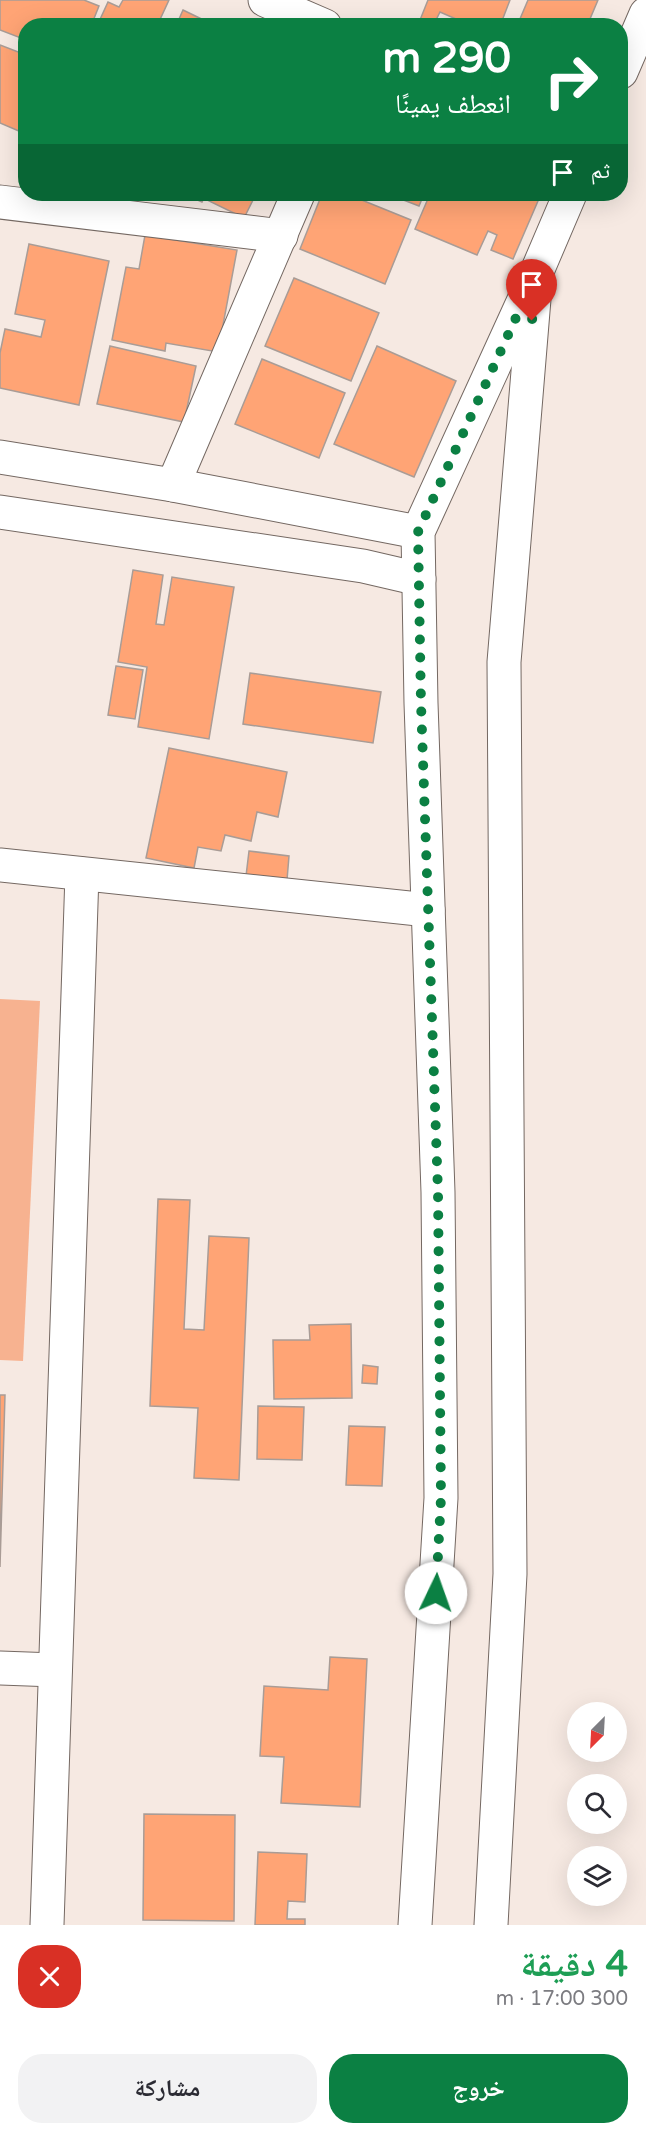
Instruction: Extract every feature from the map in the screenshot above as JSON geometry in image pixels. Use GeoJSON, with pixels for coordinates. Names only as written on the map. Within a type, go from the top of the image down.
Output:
{"type":"FeatureCollection","features":[{"type":"Feature","properties":{"kind":"street"},"geometry":{"type":"LineString","coordinates":[[265,0],[307,18]]}},
{"type":"Feature","properties":{"kind":"street"},"geometry":{"type":"LineString","coordinates":[[628,56],[646,14]]}},
{"type":"Feature","properties":{"kind":"street"},"geometry":{"type":"LineString","coordinates":[[173,485],[295,201]]}},
{"type":"Feature","properties":{"kind":"street"},"geometry":{"type":"LineString","coordinates":[[416,1925],[441,1498],[438,1192],[418,532],[567,201]]}},
{"type":"Feature","properties":{"kind":"street"},"geometry":{"type":"LineString","coordinates":[[0,202],[280,236]]}},
{"type":"Feature","properties":{"kind":"street"},"geometry":{"type":"LineString","coordinates":[[491,1925],[510,1574],[504,662],[535,276]]}},
{"type":"Feature","properties":{"kind":"street"},"geometry":{"type":"LineString","coordinates":[[0,457],[173,485],[418,532]]}},
{"type":"Feature","properties":{"kind":"street"},"geometry":{"type":"LineString","coordinates":[[0,512],[363,566],[419,579]]}},
{"type":"Feature","properties":{"kind":"street"},"geometry":{"type":"LineString","coordinates":[[0,865],[428,910]]}},
{"type":"Feature","properties":{"kind":"street"},"geometry":{"type":"LineString","coordinates":[[47,1925],[82,874]]}},
{"type":"Feature","properties":{"kind":"street"},"geometry":{"type":"LineString","coordinates":[[0,1668],[55,1670]]}},
{"type":"Feature","properties":{"kind":"shaded area"},"geometry":{"type":"Polygon","coordinates":[[[0,999],[40,1001],[23,1361],[0,1360],[0,999]]]}},
{"type":"Feature","properties":{"kind":"building"},"geometry":{"type":"Polygon","coordinates":[[[0,0],[84,0],[99,6],[94,18],[18,18],[18,37],[0,30],[0,0]]]}},
{"type":"Feature","properties":{"kind":"building"},"geometry":{"type":"Polygon","coordinates":[[[123,0],[169,0],[161,18],[101,18],[108,2],[119,7],[123,0]]]}},
{"type":"Feature","properties":{"kind":"building"},"geometry":{"type":"Polygon","coordinates":[[[428,0],[510,0],[503,18],[454,18],[440,12],[437,18],[421,18],[428,0]]]}},
{"type":"Feature","properties":{"kind":"building"},"geometry":{"type":"Polygon","coordinates":[[[528,0],[598,0],[590,18],[520,18],[528,0]]]}},
{"type":"Feature","properties":{"kind":"building"},"geometry":{"type":"Polygon","coordinates":[[[183,10],[200,18],[180,18],[183,10]]]}},
{"type":"Feature","properties":{"kind":"building"},"geometry":{"type":"Polygon","coordinates":[[[0,45],[18,52],[18,131],[0,123],[0,45]]]}},
{"type":"Feature","properties":{"kind":"building"},"geometry":{"type":"Polygon","coordinates":[[[209,201],[252,201],[244,218],[209,201]]]}},
{"type":"Feature","properties":{"kind":"building"},"geometry":{"type":"Polygon","coordinates":[[[319,201],[364,201],[411,220],[385,284],[300,249],[319,201]]]}},
{"type":"Feature","properties":{"kind":"building"},"geometry":{"type":"Polygon","coordinates":[[[406,201],[421,201],[419,206],[406,201]]]}},
{"type":"Feature","properties":{"kind":"building"},"geometry":{"type":"Polygon","coordinates":[[[427,201],[538,201],[513,259],[491,250],[497,235],[488,231],[477,255],[415,229],[427,201]]]}},
{"type":"Feature","properties":{"kind":"building"},"geometry":{"type":"Polygon","coordinates":[[[145,235],[237,250],[218,352],[166,343],[165,351],[112,340],[126,267],[139,269],[145,235]]]}},
{"type":"Feature","properties":{"kind":"building"},"geometry":{"type":"Polygon","coordinates":[[[29,244],[109,261],[79,405],[0,388],[0,353],[5,329],[41,337],[45,320],[15,314],[29,244]]]}},
{"type":"Feature","properties":{"kind":"building"},"geometry":{"type":"Polygon","coordinates":[[[294,278],[379,313],[351,381],[265,346],[294,278]]]}},
{"type":"Feature","properties":{"kind":"building"},"geometry":{"type":"Polygon","coordinates":[[[110,346],[196,366],[184,422],[97,404],[110,346]]]}},
{"type":"Feature","properties":{"kind":"building"},"geometry":{"type":"Polygon","coordinates":[[[377,346],[456,381],[414,477],[334,444],[377,346]]]}},
{"type":"Feature","properties":{"kind":"building"},"geometry":{"type":"Polygon","coordinates":[[[262,359],[345,393],[319,458],[235,424],[262,359]]]}},
{"type":"Feature","properties":{"kind":"building"},"geometry":{"type":"Polygon","coordinates":[[[133,570],[163,575],[156,624],[164,625],[172,577],[234,587],[209,739],[138,727],[147,667],[118,662],[133,570]]]}},
{"type":"Feature","properties":{"kind":"building"},"geometry":{"type":"Polygon","coordinates":[[[116,666],[143,670],[135,719],[108,715],[116,666]]]}},
{"type":"Feature","properties":{"kind":"building"},"geometry":{"type":"Polygon","coordinates":[[[250,673],[381,692],[373,743],[243,724],[250,673]]]}},
{"type":"Feature","properties":{"kind":"building"},"geometry":{"type":"Polygon","coordinates":[[[169,748],[287,772],[278,817],[257,812],[251,841],[225,835],[221,851],[198,847],[194,868],[146,858],[169,748]]]}},
{"type":"Feature","properties":{"kind":"building"},"geometry":{"type":"Polygon","coordinates":[[[249,851],[289,856],[287,880],[246,876],[249,851]]]}},
{"type":"Feature","properties":{"kind":"building"},"geometry":{"type":"Polygon","coordinates":[[[158,1199],[190,1200],[184,1329],[204,1330],[209,1236],[249,1238],[239,1480],[194,1478],[198,1408],[150,1406],[158,1199]]]}},
{"type":"Feature","properties":{"kind":"building"},"geometry":{"type":"Polygon","coordinates":[[[351,1324],[352,1398],[274,1399],[273,1340],[310,1340],[309,1325],[351,1324]]]}},
{"type":"Feature","properties":{"kind":"building"},"geometry":{"type":"Polygon","coordinates":[[[363,1365],[378,1367],[377,1384],[362,1383],[363,1365]]]}},
{"type":"Feature","properties":{"kind":"building"},"geometry":{"type":"Polygon","coordinates":[[[0,1395],[5,1395],[0,1567],[0,1395]]]}},
{"type":"Feature","properties":{"kind":"building"},"geometry":{"type":"Polygon","coordinates":[[[258,1406],[304,1407],[302,1460],[257,1459],[258,1406]]]}},
{"type":"Feature","properties":{"kind":"building"},"geometry":{"type":"Polygon","coordinates":[[[349,1426],[385,1427],[382,1486],[346,1485],[349,1426]]]}},
{"type":"Feature","properties":{"kind":"building"},"geometry":{"type":"Polygon","coordinates":[[[330,1657],[367,1659],[360,1807],[281,1803],[284,1757],[260,1756],[264,1686],[328,1690],[330,1657]]]}},
{"type":"Feature","properties":{"kind":"building"},"geometry":{"type":"Polygon","coordinates":[[[144,1814],[235,1815],[234,1921],[143,1920],[144,1814]]]}},
{"type":"Feature","properties":{"kind":"building"},"geometry":{"type":"Polygon","coordinates":[[[258,1852],[307,1854],[305,1902],[288,1901],[287,1919],[305,1919],[305,1925],[255,1925],[258,1852]]]}},
{"type":"Feature","properties":{"kind":"route"},"geometry":{"type":"LineString","coordinates":[[436,1593],[441,1498],[438,1192],[421,703],[418,532],[535,276],[532,321]]}}]}
